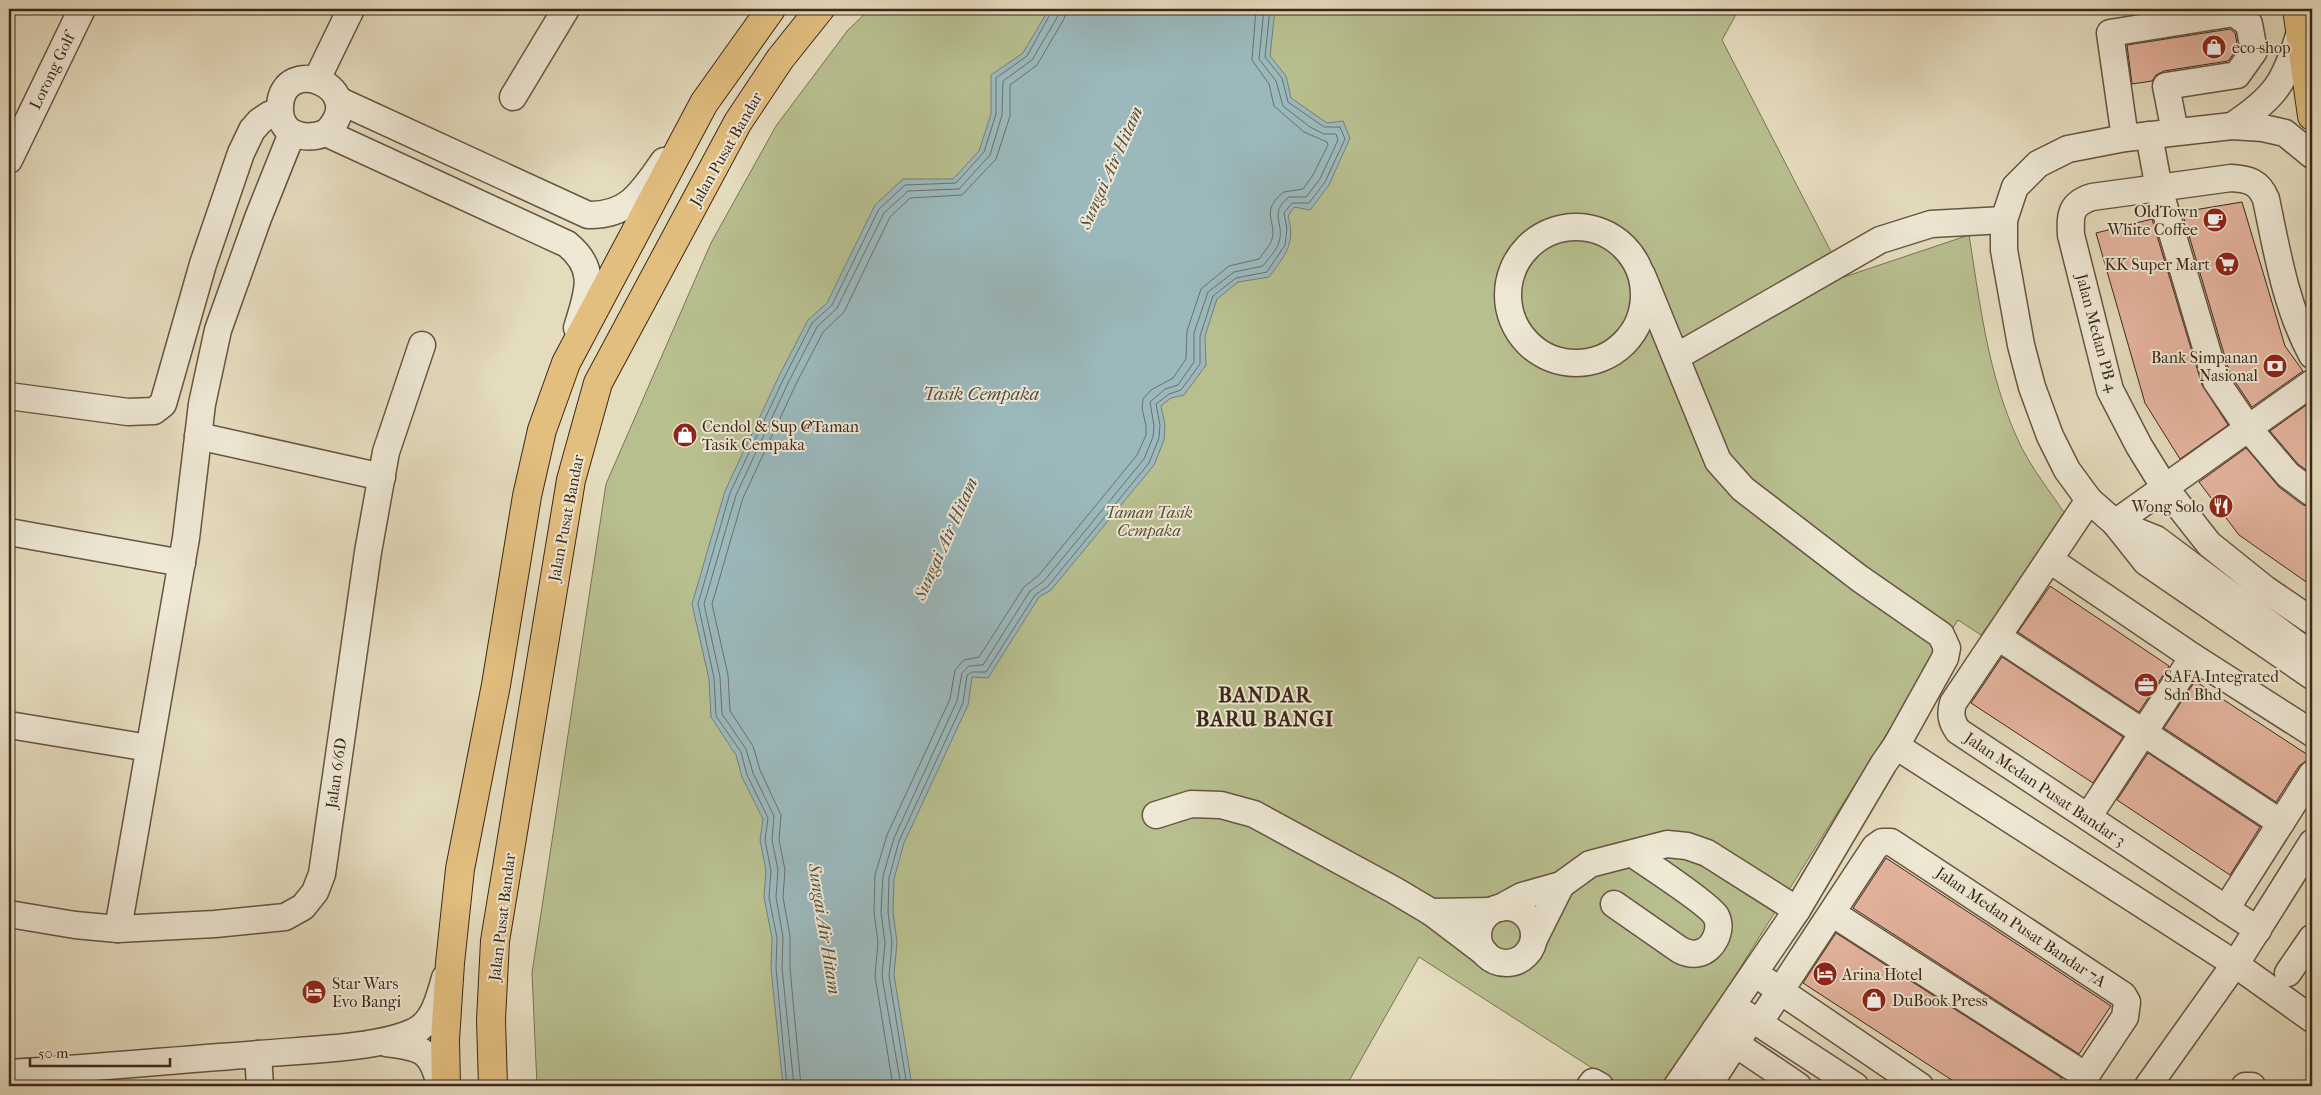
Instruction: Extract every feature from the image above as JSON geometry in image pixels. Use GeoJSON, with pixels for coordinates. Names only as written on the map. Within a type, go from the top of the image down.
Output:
{"type":"FeatureCollection","features":[{"type":"Feature","properties":{"kind":"main road"},"geometry":{"type":"LineString","coordinates":[[446,1086],[445,1040],[450,964],[460,869],[496,685],[527,496],[542,430],[566,363],[704,103],[771,9]]}},
{"type":"Feature","properties":{"kind":"main road","name":"Jalan Pusat Bandar"},"geometry":{"type":"LineString","coordinates":[[493,1086],[491,1020],[495,941],[570,480],[598,383],[738,122],[780,59],[820,9]]}},
{"type":"Feature","properties":{"kind":"main road"},"geometry":{"type":"LineString","coordinates":[[2298,20],[2312,116]]}},
{"type":"Feature","properties":{"kind":"street","name":"Lorong Golf"},"geometry":{"type":"LineString","coordinates":[[9,160],[82,9]]}},
{"type":"Feature","properties":{"kind":"street"},"geometry":{"type":"LineString","coordinates":[[317,79],[351,9]]}},
{"type":"Feature","properties":{"kind":"street"},"geometry":{"type":"LineString","coordinates":[[513,97],[566,9]]}},
{"type":"Feature","properties":{"kind":"street"},"geometry":{"type":"LineString","coordinates":[[2175,132],[2166,86],[2237,75],[2254,51],[2249,24],[2234,13],[2110,33],[2137,136],[2159,189],[2216,381],[2248,428],[2288,475],[2312,493]]}},
{"type":"Feature","properties":{"kind":"street"},"geometry":{"type":"LineString","coordinates":[[2232,126],[2260,108],[2278,88],[2291,64],[2298,20]]}},
{"type":"Feature","properties":{"kind":"street"},"geometry":{"type":"LineString","coordinates":[[9,396],[128,412],[154,411],[163,404],[202,264],[241,153],[252,130],[268,115],[286,122],[303,137],[313,138],[326,133],[333,126],[339,112],[338,100],[329,86],[317,79],[304,78],[289,86],[280,101],[286,122],[258,218],[218,330],[202,404],[182,563],[118,929]]}},
{"type":"Feature","properties":{"kind":"street"},"geometry":{"type":"LineString","coordinates":[[338,100],[588,215],[605,215],[619,211],[633,201],[647,185],[704,103]]}},
{"type":"Feature","properties":{"kind":"street"},"geometry":{"type":"LineString","coordinates":[[2312,155],[2285,133],[2263,128],[2232,126],[2137,136],[2068,148],[2038,164],[2015,187],[2004,220],[2004,250],[2011,296],[2032,386],[2054,445],[2067,470],[2088,500],[2115,523],[2146,562],[2312,676]]}},
{"type":"Feature","properties":{"kind":"street"},"geometry":{"type":"LineString","coordinates":[[326,133],[567,244],[580,255],[586,269],[589,286],[566,363]]}},
{"type":"Feature","properties":{"kind":"street","name":"Jalan Medan PB 4"},"geometry":{"type":"LineString","coordinates":[[2312,355],[2294,314],[2282,276],[2266,199],[2262,189],[2256,183],[2244,179],[2231,178],[2082,200],[2074,207],[2070,219],[2071,236],[2110,390],[2139,446],[2165,488],[2209,544],[2265,589],[2312,621]]}},
{"type":"Feature","properties":{"kind":"street"},"geometry":{"type":"LineString","coordinates":[[1676,357],[1880,240],[1931,224],[2004,220]]}},
{"type":"Feature","properties":{"kind":"street"},"geometry":{"type":"LineString","coordinates":[[1642,275],[1645,297],[1642,318],[1631,337],[1623,345],[1615,352],[1596,362],[1574,364],[1552,360],[1533,349],[1517,331],[1508,309],[1508,285],[1515,263],[1530,244],[1550,232],[1574,227],[1598,230],[1617,240],[1633,256],[1642,275],[1718,461],[1743,489],[1859,578],[1941,635],[1947,648],[1945,658],[1896,746],[1797,910],[1747,1015]]}},
{"type":"Feature","properties":{"kind":"street"},"geometry":{"type":"LineString","coordinates":[[1623,345],[1642,341],[1676,357]]}},
{"type":"Feature","properties":{"kind":"street","name":"Jalan 6/6D"},"geometry":{"type":"LineString","coordinates":[[9,914],[75,925],[118,929],[215,924],[285,917],[303,907],[315,892],[322,874],[368,552],[386,452],[422,345]]}},
{"type":"Feature","properties":{"kind":"street"},"geometry":{"type":"LineString","coordinates":[[2115,523],[2312,383]]}},
{"type":"Feature","properties":{"kind":"street"},"geometry":{"type":"LineString","coordinates":[[198,436],[382,477]]}},
{"type":"Feature","properties":{"kind":"street","name":"Jalan Medan Pusat Bandar 3"},"geometry":{"type":"LineString","coordinates":[[2088,500],[2050,560],[1953,703],[1950,712],[1953,723],[1958,731],[2258,930]]}},
{"type":"Feature","properties":{"kind":"street"},"geometry":{"type":"LineString","coordinates":[[2115,523],[2156,539],[2312,656]]}},
{"type":"Feature","properties":{"kind":"street"},"geometry":{"type":"LineString","coordinates":[[9,532],[182,563]]}},
{"type":"Feature","properties":{"kind":"street"},"geometry":{"type":"LineString","coordinates":[[2050,560],[2193,657],[2312,733]]}},
{"type":"Feature","properties":{"kind":"street"},"geometry":{"type":"LineString","coordinates":[[1998,637],[2281,823]]}},
{"type":"Feature","properties":{"kind":"street"},"geometry":{"type":"LineString","coordinates":[[2088,817],[2193,657]]}},
{"type":"Feature","properties":{"kind":"street"},"geometry":{"type":"LineString","coordinates":[[9,725],[149,748]]}},
{"type":"Feature","properties":{"kind":"street"},"geometry":{"type":"LineString","coordinates":[[1896,746],[2239,959],[2312,1001]]}},
{"type":"Feature","properties":{"kind":"street"},"geometry":{"type":"LineString","coordinates":[[2226,909],[2312,774]]}},
{"type":"Feature","properties":{"kind":"street"},"geometry":{"type":"LineString","coordinates":[[1156,815],[1191,804],[1221,805],[1254,814],[1358,869],[1431,912],[1485,953],[1501,962],[1518,960],[1526,955],[1561,885]]}},
{"type":"Feature","properties":{"kind":"street","name":"Jalan Medan Pusat Bandar 7A"},"geometry":{"type":"LineString","coordinates":[[1832,913],[1875,847],[1882,842],[1899,844],[2123,995],[2127,1002],[2125,1017],[2082,1081]]}},
{"type":"Feature","properties":{"kind":"street"},"geometry":{"type":"LineString","coordinates":[[2148,1086],[2258,930],[2304,875],[2312,842]]}},
{"type":"Feature","properties":{"kind":"street"},"geometry":{"type":"LineString","coordinates":[[1485,953],[1480,945],[1479,926],[1496,910],[1522,896],[1561,885],[1590,864],[1667,844],[1687,846],[1700,850],[1797,910]]}},
{"type":"Feature","properties":{"kind":"street"},"geometry":{"type":"LineString","coordinates":[[1614,904],[1680,950],[1689,954],[1699,953],[1708,949],[1717,937],[1719,927],[1713,912],[1633,854]]}},
{"type":"Feature","properties":{"kind":"street"},"geometry":{"type":"LineString","coordinates":[[1431,912],[1518,910],[1531,922],[1534,939]]}},
{"type":"Feature","properties":{"kind":"street"},"geometry":{"type":"LineString","coordinates":[[1781,990],[1832,913],[2082,1081]]}},
{"type":"Feature","properties":{"kind":"street"},"geometry":{"type":"LineString","coordinates":[[2288,973],[2312,938]]}},
{"type":"Feature","properties":{"kind":"street"},"geometry":{"type":"LineString","coordinates":[[2239,959],[2312,1020]]}},
{"type":"Feature","properties":{"kind":"street"},"geometry":{"type":"LineString","coordinates":[[9,1073],[258,1054],[378,1042],[414,1032],[429,1019],[450,964]]}},
{"type":"Feature","properties":{"kind":"street"},"geometry":{"type":"LineString","coordinates":[[1677,1086],[1747,1015],[1766,981],[1920,1086]]}},
{"type":"Feature","properties":{"kind":"street"},"geometry":{"type":"LineString","coordinates":[[1747,1015],[1855,1086]]}},
{"type":"Feature","properties":{"kind":"street"},"geometry":{"type":"LineString","coordinates":[[1708,1086],[1726,1037]]}},
{"type":"Feature","properties":{"kind":"street"},"geometry":{"type":"LineString","coordinates":[[1726,1037],[1798,1086]]}},
{"type":"Feature","properties":{"kind":"street"},"geometry":{"type":"LineString","coordinates":[[378,1042],[412,1045],[420,1050],[430,1061],[440,1086]]}},
{"type":"Feature","properties":{"kind":"street"},"geometry":{"type":"LineString","coordinates":[[258,1054],[260,1086]]}},
{"type":"Feature","properties":{"kind":"street"},"geometry":{"type":"LineString","coordinates":[[2246,1086],[2252,1086]]}},
{"type":"Feature","properties":{"kind":"green space","name":"Taman Tasik Cempaka"},"geometry":{"type":"Polygon","coordinates":[[[870,9],[1739,9],[1722,40],[1844,277],[1969,235],[1986,339],[1999,390],[2018,440],[2028,460],[2067,517],[1981,635],[1958,620],[1666,1086],[1620,1086],[1419,957],[1346,1086],[537,1086],[532,973],[606,484],[711,243],[776,126],[848,30],[870,9]]]}},
{"type":"Feature","properties":{"kind":"water","name":"Tasik Cempaka"},"geometry":{"type":"Polygon","coordinates":[[[1049,9],[1275,9],[1270,56],[1286,76],[1291,98],[1327,123],[1343,121],[1350,138],[1329,185],[1310,210],[1294,207],[1288,216],[1291,234],[1288,249],[1269,277],[1238,282],[1217,299],[1205,336],[1206,365],[1184,395],[1171,398],[1161,406],[1165,425],[1164,440],[1154,465],[1051,590],[1039,597],[988,678],[972,677],[968,705],[904,843],[894,879],[893,912],[897,942],[894,975],[912,1086],[783,1086],[771,968],[772,938],[764,897],[766,871],[760,840],[763,819],[742,777],[736,755],[711,717],[709,679],[692,604],[725,491],[779,376],[808,320],[827,303],[875,205],[903,179],[953,179],[979,151],[991,114],[991,75],[1023,53],[1049,9]]]}},
{"type":"Feature","properties":{"kind":"building"},"geometry":{"type":"Polygon","coordinates":[[[2230,29],[2235,33],[2238,48],[2228,61],[2164,71],[2156,75],[2152,81],[2132,84],[2127,45],[2230,29]]]}},
{"type":"Feature","properties":{"kind":"building"},"geometry":{"type":"Polygon","coordinates":[[[2242,202],[2285,346],[2303,371],[2252,407],[2230,374],[2182,212],[2242,202]]]}},
{"type":"Feature","properties":{"kind":"building"},"geometry":{"type":"Polygon","coordinates":[[[2152,219],[2202,385],[2228,425],[2180,459],[2145,403],[2096,233],[2152,219]]]}},
{"type":"Feature","properties":{"kind":"building"},"geometry":{"type":"Polygon","coordinates":[[[2312,401],[2312,474],[2298,464],[2270,431],[2312,401]]]}},
{"type":"Feature","properties":{"kind":"building"},"geometry":{"type":"Polygon","coordinates":[[[2246,448],[2279,487],[2303,505],[2312,508],[2312,586],[2239,535],[2199,482],[2246,448]]]}},
{"type":"Feature","properties":{"kind":"building"},"geometry":{"type":"Polygon","coordinates":[[[2050,586],[2169,666],[2139,712],[2018,632],[2050,586]]]}},
{"type":"Feature","properties":{"kind":"building"},"geometry":{"type":"Polygon","coordinates":[[[2002,657],[2123,737],[2093,783],[1971,703],[2002,657]]]}},
{"type":"Feature","properties":{"kind":"building"},"geometry":{"type":"Polygon","coordinates":[[[2195,681],[2311,757],[2299,766],[2276,802],[2164,728],[2195,681]]]}},
{"type":"Feature","properties":{"kind":"building"},"geometry":{"type":"Polygon","coordinates":[[[2148,753],[2260,827],[2230,875],[2117,800],[2148,753]]]}},
{"type":"Feature","properties":{"kind":"building"},"geometry":{"type":"Polygon","coordinates":[[[1886,858],[2111,1006],[2079,1054],[1853,908],[1886,858]]]}},
{"type":"Feature","properties":{"kind":"building"},"geometry":{"type":"Polygon","coordinates":[[[1836,933],[2062,1078],[2056,1086],[1961,1086],[1803,983],[1836,933]]]}},
{"type":"Feature","properties":{"kind":"place","name":"eco-shop"},"geometry":{"type":"Point","coordinates":[2214,47]}},
{"type":"Feature","properties":{"kind":"place","name":"OldTown White Coffee"},"geometry":{"type":"Point","coordinates":[2215,220]}},
{"type":"Feature","properties":{"kind":"place","name":"KK Super Mart"},"geometry":{"type":"Point","coordinates":[2227,264]}},
{"type":"Feature","properties":{"kind":"place","name":"Bank Simpanan Nasional"},"geometry":{"type":"Point","coordinates":[2275,366]}},
{"type":"Feature","properties":{"kind":"place","name":"Cendol & Sup @Taman Tasik Cempaka"},"geometry":{"type":"Point","coordinates":[685,435]}},
{"type":"Feature","properties":{"kind":"place","name":"Wong Solo"},"geometry":{"type":"Point","coordinates":[2221,506]}},
{"type":"Feature","properties":{"kind":"place","name":"SAFA Integrated Sdn Bhd"},"geometry":{"type":"Point","coordinates":[2146,685]}},
{"type":"Feature","properties":{"kind":"place","name":"Arina Hotel"},"geometry":{"type":"Point","coordinates":[1825,974]}},
{"type":"Feature","properties":{"kind":"place","name":"Star Wars Evo Bangi"},"geometry":{"type":"Point","coordinates":[314,992]}},
{"type":"Feature","properties":{"kind":"place","name":"DuBook Press"},"geometry":{"type":"Point","coordinates":[1874,1000]}},
{"type":"Feature","properties":{"kind":"district","name":"BANDAR BARU BANGI"},"geometry":{"type":"Point","coordinates":[1265,707]}},
{"type":"Feature","properties":{"kind":"water label","name":"Sungai Air Hitam"},"geometry":{"type":"Point","coordinates":[1111,168]}},
{"type":"Feature","properties":{"kind":"water label","name":"Sungai Air Hitam"},"geometry":{"type":"Point","coordinates":[946,539]}},
{"type":"Feature","properties":{"kind":"water label","name":"Sungai Air Hitam"},"geometry":{"type":"Point","coordinates":[824,929]}}]}
